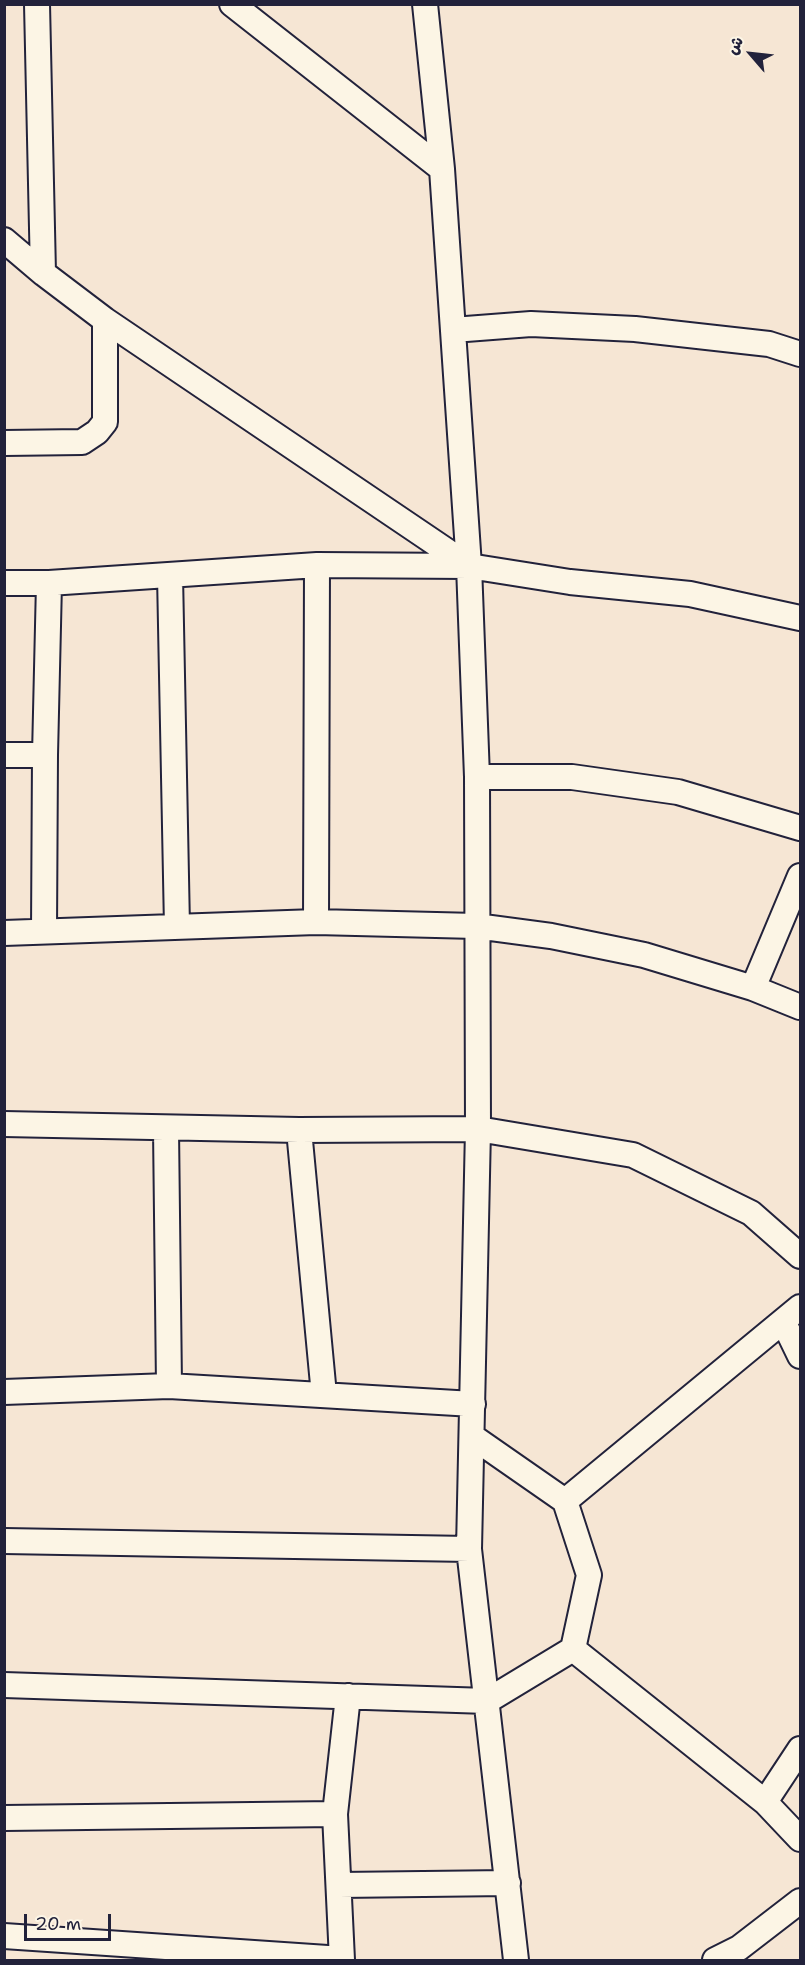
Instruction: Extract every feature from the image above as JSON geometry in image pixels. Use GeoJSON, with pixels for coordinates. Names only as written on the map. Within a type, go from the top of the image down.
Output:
{"type":"FeatureCollection","features":[{"type":"Feature","properties":{"kind":"street"},"geometry":{"type":"LineString","coordinates":[[37,4],[43,273]]}},
{"type":"Feature","properties":{"kind":"street"},"geometry":{"type":"LineString","coordinates":[[232,4],[442,170]]}},
{"type":"Feature","properties":{"kind":"street"},"geometry":{"type":"LineString","coordinates":[[425,4],[442,170],[469,566],[477,777],[478,1129],[469,1549],[516,1960]]}},
{"type":"Feature","properties":{"kind":"street"},"geometry":{"type":"LineString","coordinates":[[4,240],[105,320],[469,566]]}},
{"type":"Feature","properties":{"kind":"street"},"geometry":{"type":"LineString","coordinates":[[4,443],[82,442],[97,432],[105,422],[105,320]]}},
{"type":"Feature","properties":{"kind":"street"},"geometry":{"type":"LineString","coordinates":[[453,330],[531,324],[634,329],[769,344],[801,354]]}},
{"type":"Feature","properties":{"kind":"street"},"geometry":{"type":"LineString","coordinates":[[316,922],[317,566]]}},
{"type":"Feature","properties":{"kind":"street"},"geometry":{"type":"LineString","coordinates":[[4,583],[49,583],[317,566],[469,566],[570,582],[690,594],[801,618]]}},
{"type":"Feature","properties":{"kind":"street"},"geometry":{"type":"LineString","coordinates":[[170,575],[177,927]]}},
{"type":"Feature","properties":{"kind":"street"},"geometry":{"type":"LineString","coordinates":[[44,931],[49,583]]}},
{"type":"Feature","properties":{"kind":"street"},"geometry":{"type":"LineString","coordinates":[[4,755],[45,755]]}},
{"type":"Feature","properties":{"kind":"street"},"geometry":{"type":"LineString","coordinates":[[477,777],[572,777],[678,792],[801,828]]}},
{"type":"Feature","properties":{"kind":"street"},"geometry":{"type":"LineString","coordinates":[[753,988],[801,876]]}},
{"type":"Feature","properties":{"kind":"street"},"geometry":{"type":"LineString","coordinates":[[4,933],[316,922],[476,926],[551,936],[644,955],[753,988],[801,1007]]}},
{"type":"Feature","properties":{"kind":"street"},"geometry":{"type":"LineString","coordinates":[[4,1124],[166,1129],[478,1129],[633,1155],[751,1213],[801,1256]]}},
{"type":"Feature","properties":{"kind":"street"},"geometry":{"type":"LineString","coordinates":[[166,1129],[169,1386]]}},
{"type":"Feature","properties":{"kind":"street"},"geometry":{"type":"LineString","coordinates":[[298,1130],[324,1395]]}},
{"type":"Feature","properties":{"kind":"street"},"geometry":{"type":"LineString","coordinates":[[565,1501],[792,1314],[801,1356]]}},
{"type":"Feature","properties":{"kind":"street"},"geometry":{"type":"LineString","coordinates":[[4,1392],[169,1386],[473,1404]]}},
{"type":"Feature","properties":{"kind":"street"},"geometry":{"type":"LineString","coordinates":[[4,1685],[487,1701],[573,1649],[589,1575],[565,1501],[473,1437]]}},
{"type":"Feature","properties":{"kind":"street"},"geometry":{"type":"LineString","coordinates":[[4,1541],[469,1549]]}},
{"type":"Feature","properties":{"kind":"street"},"geometry":{"type":"LineString","coordinates":[[573,1649],[765,1802],[801,1839]]}},
{"type":"Feature","properties":{"kind":"street"},"geometry":{"type":"LineString","coordinates":[[4,1936],[342,1960],[335,1814],[348,1696]]}},
{"type":"Feature","properties":{"kind":"street"},"geometry":{"type":"LineString","coordinates":[[765,1802],[801,1749]]}},
{"type":"Feature","properties":{"kind":"street"},"geometry":{"type":"LineString","coordinates":[[4,1818],[335,1814]]}},
{"type":"Feature","properties":{"kind":"street"},"geometry":{"type":"LineString","coordinates":[[339,1885],[508,1883]]}},
{"type":"Feature","properties":{"kind":"street"},"geometry":{"type":"LineString","coordinates":[[715,1960],[739,1948],[801,1901]]}}]}
